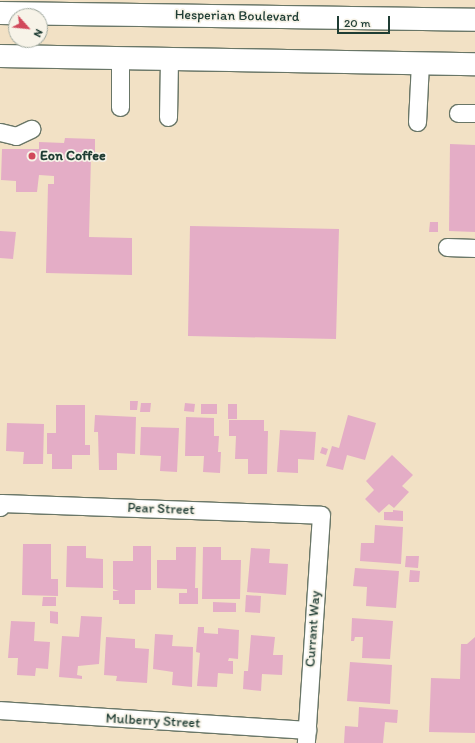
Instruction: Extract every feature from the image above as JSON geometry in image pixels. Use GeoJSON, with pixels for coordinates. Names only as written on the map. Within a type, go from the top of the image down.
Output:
{"type":"FeatureCollection","features":[{"type":"Feature","properties":{"kind":"main road","name":"Hesperian Boulevard"},"geometry":{"type":"LineString","coordinates":[[0,13],[475,20]]}},
{"type":"Feature","properties":{"kind":"main road"},"geometry":{"type":"LineString","coordinates":[[0,56],[475,64]]}},
{"type":"Feature","properties":{"kind":"street"},"geometry":{"type":"LineString","coordinates":[[120,58],[120,107]]}},
{"type":"Feature","properties":{"kind":"street"},"geometry":{"type":"LineString","coordinates":[[168,117],[169,59]]}},
{"type":"Feature","properties":{"kind":"street"},"geometry":{"type":"LineString","coordinates":[[417,122],[420,63]]}},
{"type":"Feature","properties":{"kind":"street"},"geometry":{"type":"LineString","coordinates":[[458,113],[475,113]]}},
{"type":"Feature","properties":{"kind":"street"},"geometry":{"type":"LineString","coordinates":[[0,132],[16,136],[31,129]]}},
{"type":"Feature","properties":{"kind":"street"},"geometry":{"type":"LineString","coordinates":[[447,247],[475,248]]}},
{"type":"Feature","properties":{"kind":"street","name":"Pear Street"},"geometry":{"type":"LineString","coordinates":[[0,505],[321,515]]}},
{"type":"Feature","properties":{"kind":"street","name":"Currant Way"},"geometry":{"type":"LineString","coordinates":[[306,736],[321,515]]}},
{"type":"Feature","properties":{"kind":"street","name":"Mulberry Street"},"geometry":{"type":"LineString","coordinates":[[0,710],[306,736]]}},
{"type":"Feature","properties":{"kind":"building"},"geometry":{"type":"Polygon","coordinates":[[[65,138],[95,139],[95,155],[91,155],[89,237],[132,238],[132,275],[46,273],[48,184],[54,184],[54,176],[39,175],[37,192],[16,192],[16,181],[1,180],[2,149],[39,149],[39,142],[64,143],[65,138]]]}},
{"type":"Feature","properties":{"kind":"building"},"geometry":{"type":"Polygon","coordinates":[[[450,144],[475,145],[475,232],[449,231],[450,144]]]}},
{"type":"Feature","properties":{"kind":"building"},"geometry":{"type":"Polygon","coordinates":[[[430,222],[438,222],[438,232],[429,232],[430,222]]]}},
{"type":"Feature","properties":{"kind":"building"},"geometry":{"type":"Polygon","coordinates":[[[190,226],[339,229],[336,339],[188,336],[190,226]]]}},
{"type":"Feature","properties":{"kind":"building"},"geometry":{"type":"Polygon","coordinates":[[[0,231],[16,232],[13,259],[0,258],[0,231]]]}},
{"type":"Feature","properties":{"kind":"building"},"geometry":{"type":"Polygon","coordinates":[[[130,401],[138,401],[137,410],[130,410],[130,401]]]}},
{"type":"Feature","properties":{"kind":"building"},"geometry":{"type":"Polygon","coordinates":[[[141,403],[151,403],[150,412],[140,412],[141,403]]]}},
{"type":"Feature","properties":{"kind":"building"},"geometry":{"type":"Polygon","coordinates":[[[185,403],[195,404],[194,412],[184,411],[185,403]]]}},
{"type":"Feature","properties":{"kind":"building"},"geometry":{"type":"Polygon","coordinates":[[[201,404],[217,404],[217,414],[201,414],[201,404]]]}},
{"type":"Feature","properties":{"kind":"building"},"geometry":{"type":"Polygon","coordinates":[[[228,404],[237,404],[237,419],[228,419],[228,404]]]}},
{"type":"Feature","properties":{"kind":"building"},"geometry":{"type":"Polygon","coordinates":[[[56,405],[85,405],[85,445],[90,445],[90,455],[72,455],[72,469],[52,469],[52,454],[47,454],[47,433],[56,433],[56,405]]]}},
{"type":"Feature","properties":{"kind":"building"},"geometry":{"type":"Polygon","coordinates":[[[95,415],[136,417],[135,454],[117,453],[117,470],[99,470],[98,432],[94,432],[95,415]]]}},
{"type":"Feature","properties":{"kind":"building"},"geometry":{"type":"Polygon","coordinates":[[[348,415],[376,423],[365,460],[347,455],[343,470],[326,466],[332,446],[339,448],[348,415]]]}},
{"type":"Feature","properties":{"kind":"building"},"geometry":{"type":"Polygon","coordinates":[[[186,417],[214,418],[214,436],[219,436],[218,452],[221,452],[220,473],[203,472],[204,456],[185,456],[186,417]]]}},
{"type":"Feature","properties":{"kind":"building"},"geometry":{"type":"Polygon","coordinates":[[[229,420],[264,420],[264,431],[268,431],[267,474],[248,474],[248,459],[235,459],[236,436],[229,436],[229,420]]]}},
{"type":"Feature","properties":{"kind":"building"},"geometry":{"type":"Polygon","coordinates":[[[7,423],[44,424],[43,464],[23,464],[24,452],[6,451],[7,423]]]}},
{"type":"Feature","properties":{"kind":"building"},"geometry":{"type":"Polygon","coordinates":[[[141,427],[179,428],[177,472],[160,471],[161,456],[140,455],[141,427]]]}},
{"type":"Feature","properties":{"kind":"building"},"geometry":{"type":"Polygon","coordinates":[[[280,430],[316,432],[314,460],[298,459],[298,473],[277,472],[280,430]]]}},
{"type":"Feature","properties":{"kind":"building"},"geometry":{"type":"Polygon","coordinates":[[[322,447],[328,449],[326,455],[320,453],[322,447]]]}},
{"type":"Feature","properties":{"kind":"building"},"geometry":{"type":"Polygon","coordinates":[[[392,455],[413,475],[402,486],[409,492],[394,508],[389,504],[379,513],[365,499],[374,490],[366,481],[392,455]]]}},
{"type":"Feature","properties":{"kind":"building"},"geometry":{"type":"Polygon","coordinates":[[[393,510],[403,511],[403,521],[384,520],[384,512],[393,512],[393,510]]]}},
{"type":"Feature","properties":{"kind":"building"},"geometry":{"type":"Polygon","coordinates":[[[375,525],[403,527],[401,564],[360,561],[361,543],[374,543],[375,525]]]}},
{"type":"Feature","properties":{"kind":"building"},"geometry":{"type":"Polygon","coordinates":[[[23,544],[51,544],[51,579],[58,579],[58,596],[22,595],[23,544]]]}},
{"type":"Feature","properties":{"kind":"building"},"geometry":{"type":"Polygon","coordinates":[[[67,546],[86,546],[86,558],[103,559],[103,588],[66,587],[67,546]]]}},
{"type":"Feature","properties":{"kind":"building"},"geometry":{"type":"Polygon","coordinates":[[[133,546],[151,546],[151,590],[135,590],[135,604],[119,604],[119,600],[113,600],[113,591],[119,591],[113,589],[113,561],[133,561],[133,546]]]}},
{"type":"Feature","properties":{"kind":"building"},"geometry":{"type":"Polygon","coordinates":[[[176,547],[196,547],[195,588],[198,588],[198,604],[179,604],[179,593],[187,593],[187,589],[157,588],[157,560],[176,560],[176,547]]]}},
{"type":"Feature","properties":{"kind":"building"},"geometry":{"type":"Polygon","coordinates":[[[203,547],[221,547],[221,560],[241,560],[240,599],[202,599],[203,547]]]}},
{"type":"Feature","properties":{"kind":"building"},"geometry":{"type":"Polygon","coordinates":[[[251,548],[270,549],[269,563],[288,564],[286,595],[247,592],[251,548]]]}},
{"type":"Feature","properties":{"kind":"building"},"geometry":{"type":"Polygon","coordinates":[[[406,556],[419,556],[418,568],[405,567],[406,556]]]}},
{"type":"Feature","properties":{"kind":"building"},"geometry":{"type":"Polygon","coordinates":[[[355,568],[399,571],[396,608],[366,606],[367,587],[353,586],[355,568]]]}},
{"type":"Feature","properties":{"kind":"building"},"geometry":{"type":"Polygon","coordinates":[[[410,570],[420,571],[419,582],[409,582],[410,570]]]}},
{"type":"Feature","properties":{"kind":"building"},"geometry":{"type":"Polygon","coordinates":[[[246,595],[261,596],[260,613],[245,612],[246,595]]]}},
{"type":"Feature","properties":{"kind":"building"},"geometry":{"type":"Polygon","coordinates":[[[43,597],[56,597],[56,606],[42,606],[43,597]]]}},
{"type":"Feature","properties":{"kind":"building"},"geometry":{"type":"Polygon","coordinates":[[[213,602],[236,603],[236,612],[213,612],[213,602]]]}},
{"type":"Feature","properties":{"kind":"building"},"geometry":{"type":"Polygon","coordinates":[[[50,611],[58,612],[58,624],[50,623],[50,611]]]}},
{"type":"Feature","properties":{"kind":"building"},"geometry":{"type":"Polygon","coordinates":[[[81,616],[102,617],[99,664],[78,666],[77,675],[82,676],[82,679],[59,677],[62,636],[79,637],[81,616]]]}},
{"type":"Feature","properties":{"kind":"building"},"geometry":{"type":"Polygon","coordinates":[[[352,618],[393,621],[390,659],[362,658],[363,637],[355,637],[354,641],[351,641],[352,618]]]}},
{"type":"Feature","properties":{"kind":"building"},"geometry":{"type":"Polygon","coordinates":[[[11,621],[35,622],[34,641],[50,642],[48,669],[36,668],[35,676],[17,675],[18,658],[8,658],[11,621]]]}},
{"type":"Feature","properties":{"kind":"building"},"geometry":{"type":"Polygon","coordinates":[[[198,627],[204,627],[204,633],[218,634],[218,628],[239,630],[238,659],[229,658],[228,661],[233,661],[233,674],[218,673],[217,687],[197,686],[200,653],[196,652],[198,627]]]}},
{"type":"Feature","properties":{"kind":"building"},"geometry":{"type":"Polygon","coordinates":[[[155,634],[173,635],[172,646],[193,647],[192,687],[172,685],[173,672],[153,669],[155,634]]]}},
{"type":"Feature","properties":{"kind":"building"},"geometry":{"type":"Polygon","coordinates":[[[251,635],[275,637],[273,655],[283,655],[282,675],[262,674],[261,691],[243,689],[244,671],[248,671],[251,635]]]}},
{"type":"Feature","properties":{"kind":"building"},"geometry":{"type":"Polygon","coordinates":[[[106,637],[135,639],[135,648],[149,649],[147,683],[116,681],[117,676],[104,675],[106,637]]]}},
{"type":"Feature","properties":{"kind":"building"},"geometry":{"type":"Polygon","coordinates":[[[475,637],[475,733],[429,732],[431,678],[460,679],[461,644],[467,644],[475,637]]]}},
{"type":"Feature","properties":{"kind":"building"},"geometry":{"type":"Polygon","coordinates":[[[350,662],[392,665],[390,704],[347,701],[350,662]]]}},
{"type":"Feature","properties":{"kind":"building"},"geometry":{"type":"Polygon","coordinates":[[[359,707],[398,710],[397,723],[385,722],[383,743],[344,743],[345,726],[358,727],[359,707]]]}},
{"type":"Feature","properties":{"kind":"place","name":"Eon Coffee"},"geometry":{"type":"Point","coordinates":[32,156]}}]}
